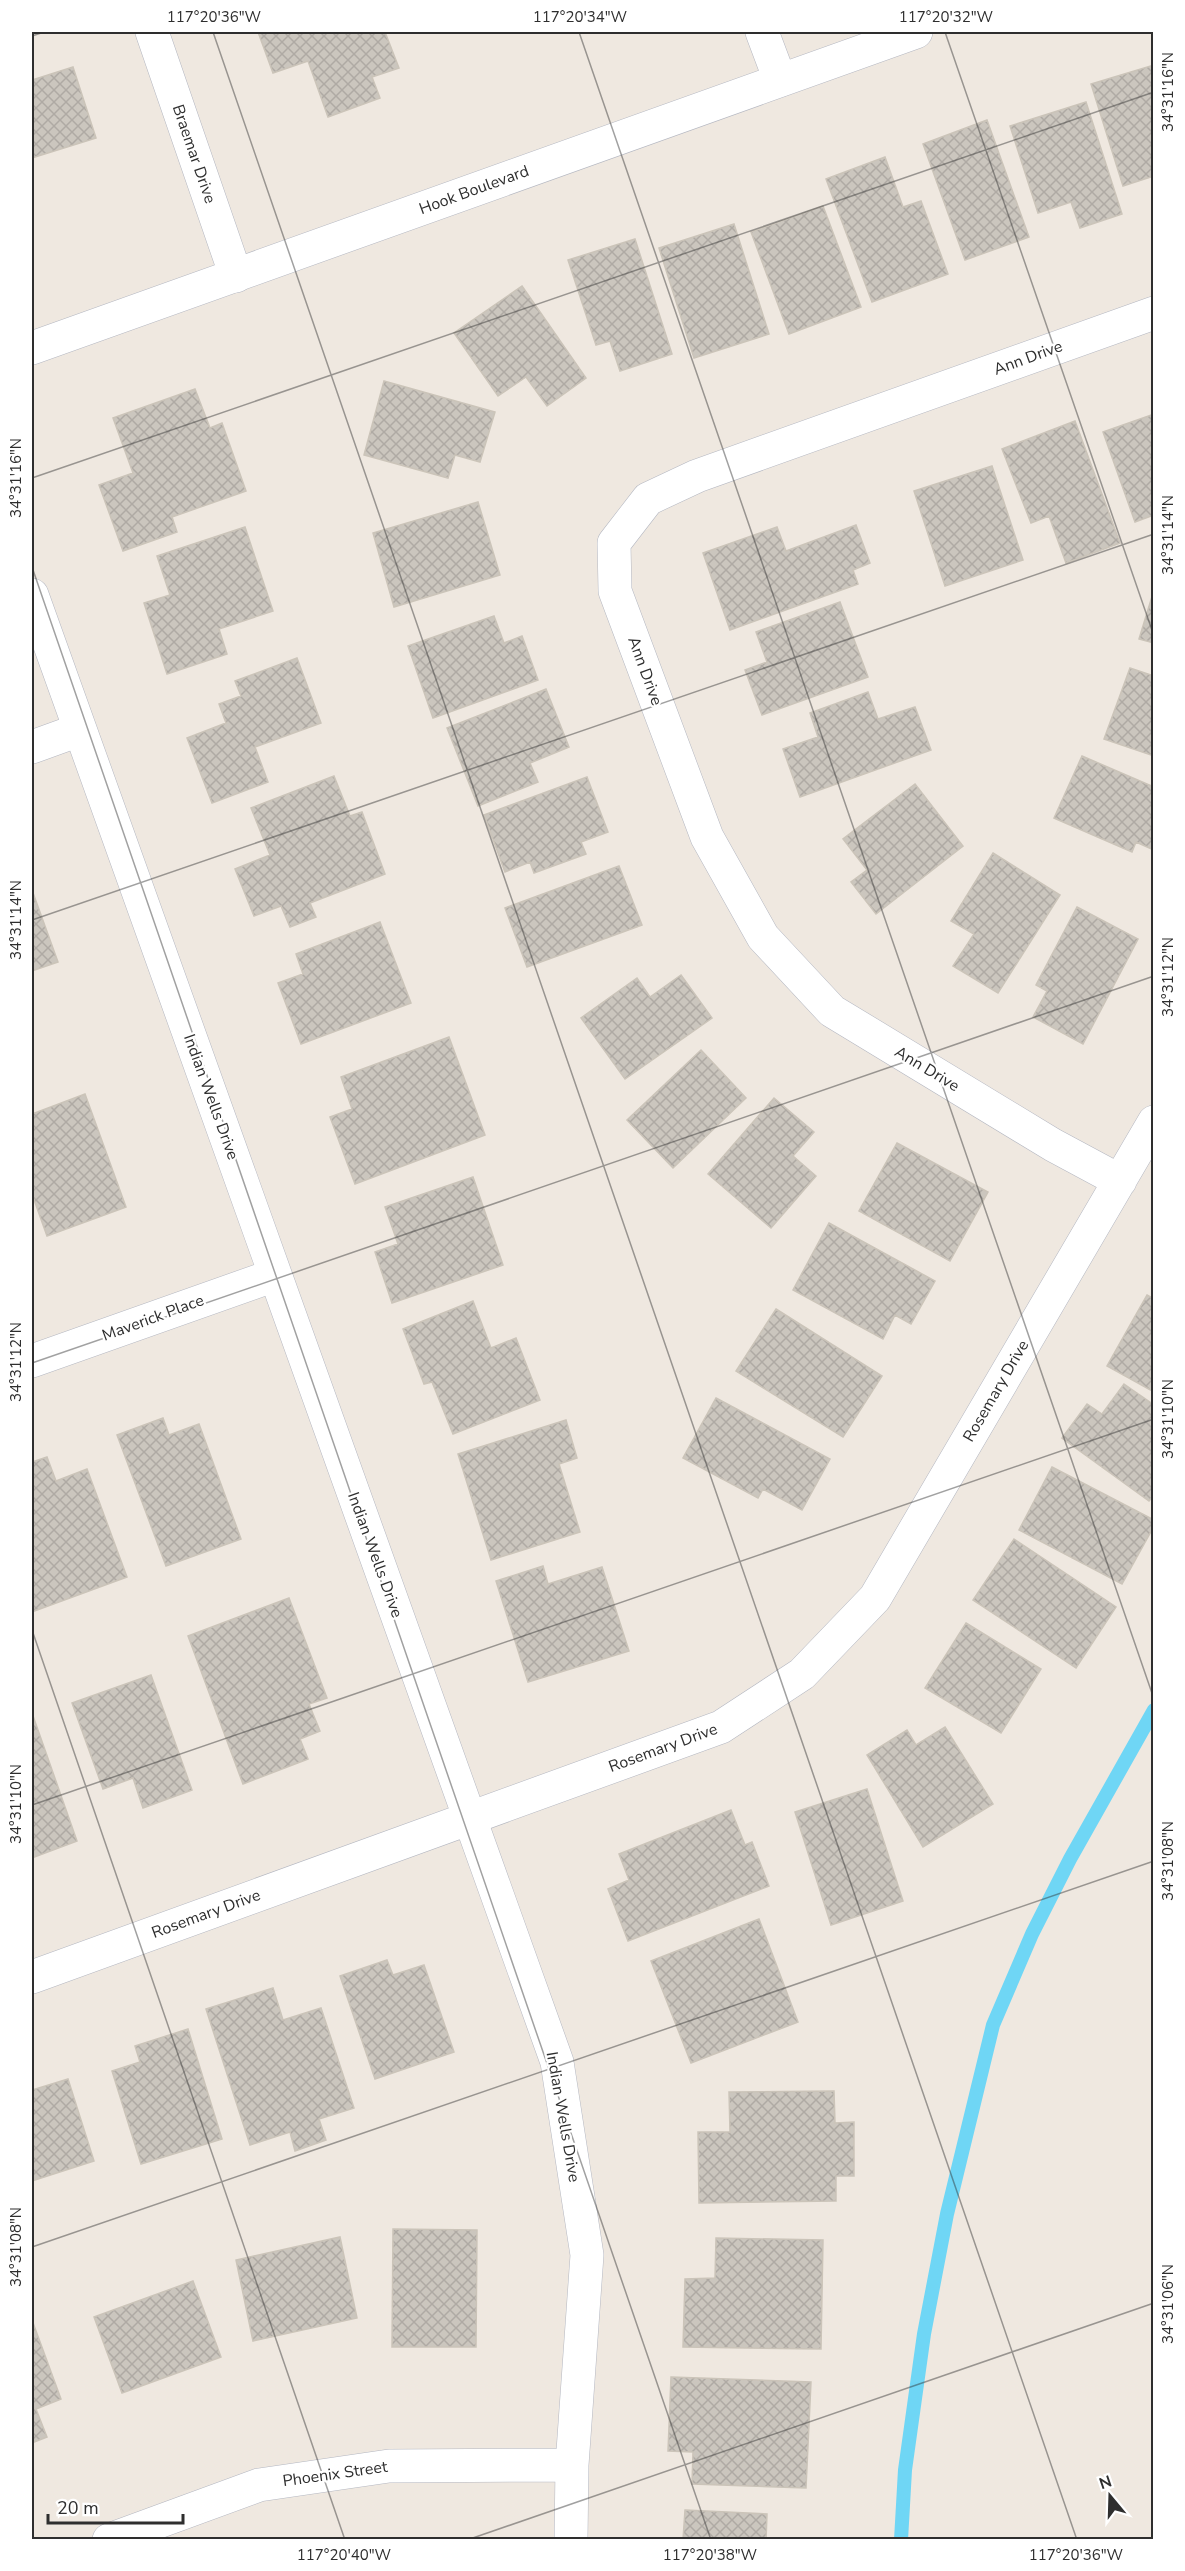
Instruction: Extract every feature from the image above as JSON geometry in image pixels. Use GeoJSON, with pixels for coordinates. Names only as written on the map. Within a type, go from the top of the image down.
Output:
{"type":"FeatureCollection","features":[{"type":"Feature","properties":{"kind":"street","name":"Braemar Drive"},"geometry":{"type":"LineString","coordinates":[[153,32],[236,276]]}},
{"type":"Feature","properties":{"kind":"street"},"geometry":{"type":"LineString","coordinates":[[762,32],[780,80]]}},
{"type":"Feature","properties":{"kind":"street","name":"Hook Boulevard"},"geometry":{"type":"LineString","coordinates":[[32,348],[916,32]]}},
{"type":"Feature","properties":{"kind":"street","name":"Ann Drive"},"geometry":{"type":"LineString","coordinates":[[1120,1180],[1053,1145],[832,1011],[762,937],[707,837],[615,591],[614,543],[648,499],[697,476],[1154,313]]}},
{"type":"Feature","properties":{"kind":"street","name":"Indian Wells Drive"},"geometry":{"type":"LineString","coordinates":[[32,595],[556,2061],[587,2255],[572,2465],[571,2540]]}},
{"type":"Feature","properties":{"kind":"street"},"geometry":{"type":"LineString","coordinates":[[32,747],[79,730]]}},
{"type":"Feature","properties":{"kind":"street","name":"Rosemary Drive"},"geometry":{"type":"LineString","coordinates":[[32,1977],[721,1727],[802,1674],[875,1598],[1154,1122]]}},
{"type":"Feature","properties":{"kind":"street","name":"Maverick Place"},"geometry":{"type":"LineString","coordinates":[[32,1361],[275,1275]]}},
{"type":"Feature","properties":{"kind":"street","name":"Phoenix Street"},"geometry":{"type":"LineString","coordinates":[[109,2540],[260,2485],[389,2466],[572,2465]]}},
{"type":"Feature","properties":{"kind":"building"},"geometry":{"type":"Polygon","coordinates":[[[258,32],[385,32],[399,68],[372,77],[380,98],[328,117],[308,61],[273,73],[258,32]]]}},
{"type":"Feature","properties":{"kind":"building"},"geometry":{"type":"Polygon","coordinates":[[[1154,65],[1154,176],[1123,186],[1091,84],[1154,65]]]}},
{"type":"Feature","properties":{"kind":"building"},"geometry":{"type":"Polygon","coordinates":[[[73,67],[96,138],[32,158],[32,80],[73,67]]]}},
{"type":"Feature","properties":{"kind":"building"},"geometry":{"type":"Polygon","coordinates":[[[73,67],[96,138],[32,158],[32,80],[73,67]]]}},
{"type":"Feature","properties":{"kind":"building"},"geometry":{"type":"Polygon","coordinates":[[[1086,102],[1122,214],[1080,228],[1071,202],[1038,213],[1010,126],[1086,102]]]}},
{"type":"Feature","properties":{"kind":"building"},"geometry":{"type":"Polygon","coordinates":[[[987,120],[1029,237],[965,260],[923,144],[987,120]]]}},
{"type":"Feature","properties":{"kind":"building"},"geometry":{"type":"Polygon","coordinates":[[[885,157],[903,207],[921,201],[948,274],[872,302],[826,179],[885,157]]]}},
{"type":"Feature","properties":{"kind":"building"},"geometry":{"type":"Polygon","coordinates":[[[823,206],[861,307],[789,334],[751,232],[823,206]]]}},
{"type":"Feature","properties":{"kind":"building"},"geometry":{"type":"Polygon","coordinates":[[[734,224],[769,334],[694,358],[659,248],[734,224]]]}},
{"type":"Feature","properties":{"kind":"building"},"geometry":{"type":"Polygon","coordinates":[[[635,239],[672,354],[620,371],[610,341],[596,345],[568,260],[635,239]]]}},
{"type":"Feature","properties":{"kind":"building"},"geometry":{"type":"Polygon","coordinates":[[[522,286],[586,378],[547,406],[526,377],[498,396],[454,333],[522,286]]]}},
{"type":"Feature","properties":{"kind":"building"},"geometry":{"type":"Polygon","coordinates":[[[384,381],[495,412],[480,462],[455,455],[448,478],[364,455],[384,381]]]}},
{"type":"Feature","properties":{"kind":"building"},"geometry":{"type":"Polygon","coordinates":[[[195,389],[210,428],[222,423],[246,491],[172,517],[177,532],[123,551],[99,485],[133,473],[113,418],[195,389]]]}},
{"type":"Feature","properties":{"kind":"building"},"geometry":{"type":"Polygon","coordinates":[[[1154,414],[1154,515],[1135,522],[1103,432],[1154,414]]]}},
{"type":"Feature","properties":{"kind":"building"},"geometry":{"type":"Polygon","coordinates":[[[1075,421],[1120,543],[1066,563],[1049,516],[1031,523],[1002,449],[1075,421]]]}},
{"type":"Feature","properties":{"kind":"building"},"geometry":{"type":"Polygon","coordinates":[[[992,466],[1023,560],[945,586],[914,491],[992,466]]]}},
{"type":"Feature","properties":{"kind":"building"},"geometry":{"type":"Polygon","coordinates":[[[478,502],[500,575],[394,607],[373,533],[478,502]]]}},
{"type":"Feature","properties":{"kind":"building"},"geometry":{"type":"Polygon","coordinates":[[[856,525],[870,563],[853,570],[858,584],[730,630],[703,553],[777,527],[786,551],[856,525]]]}},
{"type":"Feature","properties":{"kind":"building"},"geometry":{"type":"Polygon","coordinates":[[[245,527],[273,611],[219,629],[227,654],[167,674],[144,603],[170,595],[157,556],[245,527]]]}},
{"type":"Feature","properties":{"kind":"building"},"geometry":{"type":"Polygon","coordinates":[[[1154,590],[1154,643],[1139,639],[1154,590]]]}},
{"type":"Feature","properties":{"kind":"building"},"geometry":{"type":"Polygon","coordinates":[[[840,602],[868,677],[762,715],[745,670],[767,662],[756,632],[840,602]]]}},
{"type":"Feature","properties":{"kind":"building"},"geometry":{"type":"Polygon","coordinates":[[[494,616],[504,643],[522,636],[538,680],[433,718],[408,646],[494,616]]]}},
{"type":"Feature","properties":{"kind":"building"},"geometry":{"type":"Polygon","coordinates":[[[297,658],[321,723],[255,747],[268,782],[212,803],[187,738],[226,723],[219,704],[241,696],[235,681],[297,658]]]}},
{"type":"Feature","properties":{"kind":"building"},"geometry":{"type":"Polygon","coordinates":[[[1130,668],[1154,676],[1154,756],[1104,739],[1130,668]]]}},
{"type":"Feature","properties":{"kind":"building"},"geometry":{"type":"Polygon","coordinates":[[[546,689],[569,747],[530,763],[538,782],[478,806],[447,728],[546,689]]]}},
{"type":"Feature","properties":{"kind":"building"},"geometry":{"type":"Polygon","coordinates":[[[868,692],[878,719],[915,707],[931,750],[800,797],[783,749],[818,737],[810,713],[868,692]]]}},
{"type":"Feature","properties":{"kind":"building"},"geometry":{"type":"Polygon","coordinates":[[[1082,756],[1154,787],[1154,850],[1136,842],[1132,852],[1054,818],[1082,756]]]}},
{"type":"Feature","properties":{"kind":"building"},"geometry":{"type":"Polygon","coordinates":[[[334,776],[350,816],[362,812],[385,874],[310,903],[316,917],[290,927],[281,906],[254,916],[235,869],[270,855],[251,808],[334,776]]]}},
{"type":"Feature","properties":{"kind":"building"},"geometry":{"type":"Polygon","coordinates":[[[587,777],[608,832],[581,842],[586,854],[534,873],[530,862],[505,872],[484,815],[587,777]]]}},
{"type":"Feature","properties":{"kind":"building"},"geometry":{"type":"Polygon","coordinates":[[[915,784],[963,846],[876,914],[851,882],[867,870],[843,839],[915,784]]]}},
{"type":"Feature","properties":{"kind":"building"},"geometry":{"type":"Polygon","coordinates":[[[993,853],[1060,895],[998,993],[953,966],[974,934],[951,921],[993,853]]]}},
{"type":"Feature","properties":{"kind":"building"},"geometry":{"type":"Polygon","coordinates":[[[619,866],[642,925],[527,967],[505,908],[619,866]]]}},
{"type":"Feature","properties":{"kind":"building"},"geometry":{"type":"Polygon","coordinates":[[[32,890],[58,962],[32,971],[32,890]]]}},
{"type":"Feature","properties":{"kind":"building"},"geometry":{"type":"Polygon","coordinates":[[[1077,907],[1138,939],[1083,1044],[1033,1017],[1047,991],[1036,985],[1077,907]]]}},
{"type":"Feature","properties":{"kind":"building"},"geometry":{"type":"Polygon","coordinates":[[[380,922],[411,1003],[301,1044],[278,983],[303,974],[296,954],[380,922]]]}},
{"type":"Feature","properties":{"kind":"building"},"geometry":{"type":"Polygon","coordinates":[[[681,975],[712,1018],[625,1079],[581,1018],[637,978],[650,997],[681,975]]]}},
{"type":"Feature","properties":{"kind":"building"},"geometry":{"type":"Polygon","coordinates":[[[449,1037],[485,1135],[355,1184],[330,1117],[352,1109],[341,1077],[449,1037]]]}},
{"type":"Feature","properties":{"kind":"building"},"geometry":{"type":"Polygon","coordinates":[[[701,1050],[746,1098],[673,1168],[627,1120],[701,1050]]]}},
{"type":"Feature","properties":{"kind":"building"},"geometry":{"type":"Polygon","coordinates":[[[85,1094],[126,1207],[47,1236],[32,1194],[32,1114],[85,1094]]]}},
{"type":"Feature","properties":{"kind":"building"},"geometry":{"type":"Polygon","coordinates":[[[774,1098],[814,1132],[793,1156],[816,1176],[771,1228],[708,1174],[774,1098]]]}},
{"type":"Feature","properties":{"kind":"building"},"geometry":{"type":"Polygon","coordinates":[[[897,1143],[988,1192],[950,1261],[859,1211],[897,1143]]]}},
{"type":"Feature","properties":{"kind":"building"},"geometry":{"type":"Polygon","coordinates":[[[473,1177],[503,1265],[392,1303],[375,1252],[398,1244],[385,1207],[473,1177]]]}},
{"type":"Feature","properties":{"kind":"building"},"geometry":{"type":"Polygon","coordinates":[[[829,1223],[935,1281],[911,1324],[895,1315],[883,1339],[793,1290],[829,1223]]]}},
{"type":"Feature","properties":{"kind":"building"},"geometry":{"type":"Polygon","coordinates":[[[1147,1295],[1154,1299],[1154,1392],[1107,1366],[1147,1295]]]}},
{"type":"Feature","properties":{"kind":"building"},"geometry":{"type":"Polygon","coordinates":[[[473,1301],[491,1348],[516,1338],[540,1400],[453,1434],[432,1382],[424,1384],[403,1329],[473,1301]]]}},
{"type":"Feature","properties":{"kind":"building"},"geometry":{"type":"Polygon","coordinates":[[[776,1309],[882,1376],[843,1437],[736,1371],[776,1309]]]}},
{"type":"Feature","properties":{"kind":"building"},"geometry":{"type":"Polygon","coordinates":[[[1124,1384],[1154,1405],[1154,1495],[1149,1501],[1062,1438],[1087,1404],[1102,1414],[1124,1384]]]}},
{"type":"Feature","properties":{"kind":"building"},"geometry":{"type":"Polygon","coordinates":[[[716,1398],[830,1459],[802,1510],[763,1489],[758,1498],[683,1458],[716,1398]]]}},
{"type":"Feature","properties":{"kind":"building"},"geometry":{"type":"Polygon","coordinates":[[[163,1418],[169,1435],[199,1424],[241,1539],[166,1566],[117,1435],[163,1418]]]}},
{"type":"Feature","properties":{"kind":"building"},"geometry":{"type":"Polygon","coordinates":[[[566,1420],[577,1458],[559,1464],[580,1532],[491,1560],[458,1454],[566,1420]]]}},
{"type":"Feature","properties":{"kind":"building"},"geometry":{"type":"Polygon","coordinates":[[[47,1457],[56,1481],[87,1469],[127,1577],[32,1612],[32,1462],[47,1457]]]}},
{"type":"Feature","properties":{"kind":"building"},"geometry":{"type":"Polygon","coordinates":[[[1052,1467],[1154,1520],[1154,1526],[1122,1584],[1019,1530],[1052,1467]]]}},
{"type":"Feature","properties":{"kind":"building"},"geometry":{"type":"Polygon","coordinates":[[[1014,1539],[1116,1607],[1076,1668],[973,1600],[1014,1539]]]}},
{"type":"Feature","properties":{"kind":"building"},"geometry":{"type":"Polygon","coordinates":[[[543,1566],[548,1584],[602,1567],[629,1651],[528,1682],[496,1581],[543,1566]]]}},
{"type":"Feature","properties":{"kind":"building"},"geometry":{"type":"Polygon","coordinates":[[[289,1598],[327,1698],[309,1704],[320,1731],[300,1739],[308,1759],[243,1784],[188,1636],[289,1598]]]}},
{"type":"Feature","properties":{"kind":"building"},"geometry":{"type":"Polygon","coordinates":[[[966,1623],[1041,1669],[1001,1733],[925,1688],[966,1623]]]}},
{"type":"Feature","properties":{"kind":"building"},"geometry":{"type":"Polygon","coordinates":[[[151,1675],[192,1790],[143,1808],[133,1778],[103,1789],[72,1703],[151,1675]]]}},
{"type":"Feature","properties":{"kind":"building"},"geometry":{"type":"Polygon","coordinates":[[[32,1713],[77,1841],[32,1858],[32,1713]]]}},
{"type":"Feature","properties":{"kind":"building"},"geometry":{"type":"Polygon","coordinates":[[[945,1727],[993,1804],[923,1847],[867,1755],[907,1730],[916,1745],[945,1727]]]}},
{"type":"Feature","properties":{"kind":"building"},"geometry":{"type":"Polygon","coordinates":[[[867,1789],[903,1901],[831,1925],[795,1812],[867,1789]]]}},
{"type":"Feature","properties":{"kind":"building"},"geometry":{"type":"Polygon","coordinates":[[[731,1810],[745,1845],[752,1842],[769,1886],[628,1941],[608,1889],[629,1880],[619,1854],[731,1810]]]}},
{"type":"Feature","properties":{"kind":"building"},"geometry":{"type":"Polygon","coordinates":[[[759,1919],[798,2022],[691,2063],[651,1961],[759,1919]]]}},
{"type":"Feature","properties":{"kind":"building"},"geometry":{"type":"Polygon","coordinates":[[[387,1960],[393,1975],[424,1965],[454,2052],[375,2079],[340,1976],[387,1960]]]}},
{"type":"Feature","properties":{"kind":"building"},"geometry":{"type":"Polygon","coordinates":[[[273,1988],[283,2020],[321,2008],[354,2108],[319,2119],[326,2140],[295,2151],[290,2132],[250,2145],[206,2009],[273,1988]]]}},
{"type":"Feature","properties":{"kind":"building"},"geometry":{"type":"Polygon","coordinates":[[[188,2029],[222,2139],[141,2164],[112,2071],[140,2062],[135,2046],[188,2029]]]}},
{"type":"Feature","properties":{"kind":"building"},"geometry":{"type":"Polygon","coordinates":[[[68,2079],[94,2161],[32,2181],[32,2090],[68,2079]]]}},
{"type":"Feature","properties":{"kind":"building"},"geometry":{"type":"Polygon","coordinates":[[[834,2091],[835,2123],[854,2122],[854,2176],[836,2176],[836,2201],[699,2203],[698,2132],[730,2132],[729,2092],[834,2091]]]}},
{"type":"Feature","properties":{"kind":"building"},"geometry":{"type":"Polygon","coordinates":[[[393,2229],[477,2230],[476,2347],[392,2347],[393,2229]]]}},
{"type":"Feature","properties":{"kind":"building"},"geometry":{"type":"Polygon","coordinates":[[[340,2237],[357,2318],[253,2341],[236,2260],[340,2237]]]}},
{"type":"Feature","properties":{"kind":"building"},"geometry":{"type":"Polygon","coordinates":[[[716,2238],[823,2240],[821,2349],[683,2347],[685,2279],[715,2278],[716,2238]]]}},
{"type":"Feature","properties":{"kind":"building"},"geometry":{"type":"Polygon","coordinates":[[[193,2281],[221,2357],[122,2393],[94,2317],[193,2281]]]}},
{"type":"Feature","properties":{"kind":"building"},"geometry":{"type":"Polygon","coordinates":[[[32,2320],[61,2399],[36,2409],[47,2437],[32,2443],[32,2320]]]}},
{"type":"Feature","properties":{"kind":"building"},"geometry":{"type":"Polygon","coordinates":[[[671,2377],[811,2382],[806,2488],[692,2484],[693,2452],[668,2451],[671,2377]]]}},
{"type":"Feature","properties":{"kind":"building"},"geometry":{"type":"Polygon","coordinates":[[[685,2510],[767,2514],[766,2540],[683,2540],[685,2510]]]}},
{"type":"Feature","properties":{"kind":"waterway"},"geometry":{"type":"LineString","coordinates":[[901,2540],[905,2470],[924,2334],[947,2214],[993,2025],[1032,1934],[1070,1859],[1154,1710]]}}]}
